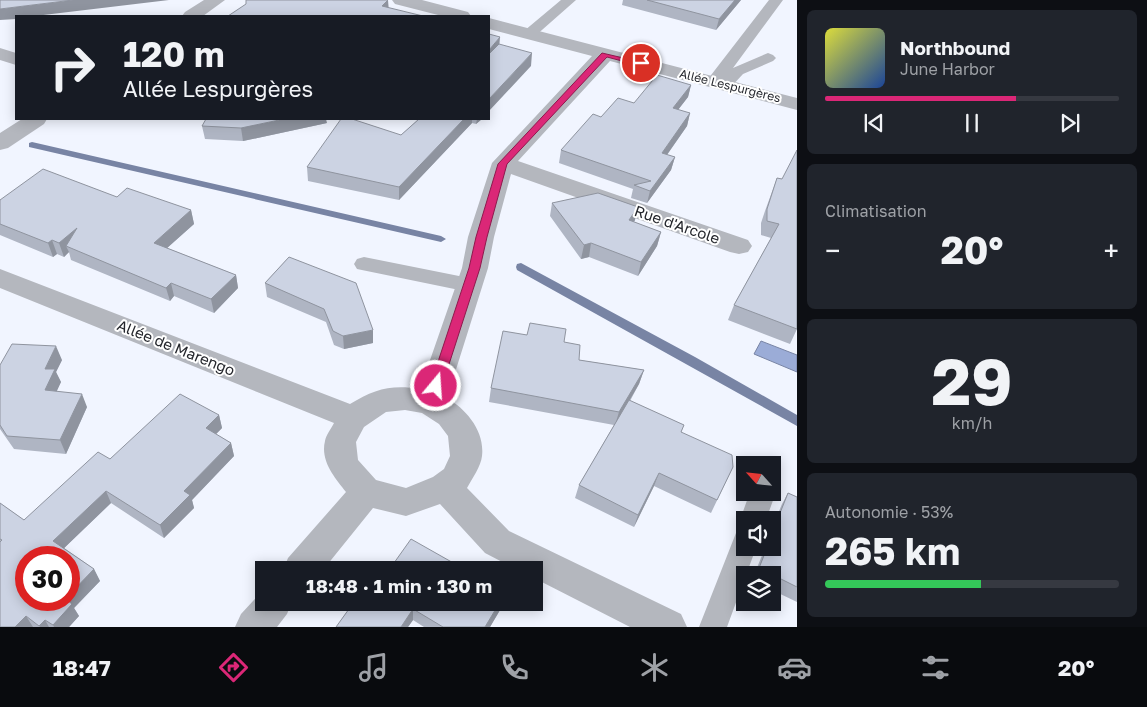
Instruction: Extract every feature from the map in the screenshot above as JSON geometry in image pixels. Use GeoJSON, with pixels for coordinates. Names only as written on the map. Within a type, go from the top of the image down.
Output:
{"type":"FeatureCollection","features":[{"type":"Feature","properties":{"kind":"street"},"geometry":{"type":"LineString","coordinates":[[193,15],[216,0]]}},
{"type":"Feature","properties":{"kind":"street"},"geometry":{"type":"LineString","coordinates":[[402,0],[458,15]]}},
{"type":"Feature","properties":{"kind":"street","name":"Allée Lespurgères"},"geometry":{"type":"LineString","coordinates":[[490,23],[797,104]]}},
{"type":"Feature","properties":{"kind":"street"},"geometry":{"type":"LineString","coordinates":[[0,54],[15,60]]}},
{"type":"Feature","properties":{"kind":"street"},"geometry":{"type":"LineString","coordinates":[[430,403],[472,277],[503,164],[605,54]]}},
{"type":"Feature","properties":{"kind":"street"},"geometry":{"type":"LineString","coordinates":[[8,138],[35,120]]}},
{"type":"Feature","properties":{"kind":"street","name":"Rue d'Arcole"},"geometry":{"type":"LineString","coordinates":[[503,164],[739,246]]}},
{"type":"Feature","properties":{"kind":"street","name":"Allée de Marengo"},"geometry":{"type":"LineString","coordinates":[[0,278],[353,418]]}},
{"type":"Feature","properties":{"kind":"street"},"geometry":{"type":"LineString","coordinates":[[405,398],[430,403],[450,415],[463,433],[466,456],[456,478],[445,487],[406,502],[366,492],[343,465],[340,442],[353,418],[379,401],[405,398]]}},
{"type":"Feature","properties":{"kind":"street"},"geometry":{"type":"LineString","coordinates":[[445,487],[498,542],[668,627]]}},
{"type":"Feature","properties":{"kind":"street"},"geometry":{"type":"LineString","coordinates":[[308,561],[366,492]]}},
{"type":"Feature","properties":{"kind":"street"},"geometry":{"type":"LineString","coordinates":[[254,627],[267,611]]}},
{"type":"Feature","properties":{"kind":"lane"},"geometry":{"type":"LineString","coordinates":[[521,32],[548,0]]}},
{"type":"Feature","properties":{"kind":"lane"},"geometry":{"type":"LineString","coordinates":[[521,32],[569,0]]}},
{"type":"Feature","properties":{"kind":"lane"},"geometry":{"type":"LineString","coordinates":[[712,82],[759,0]]}},
{"type":"Feature","properties":{"kind":"lane"},"geometry":{"type":"LineString","coordinates":[[712,82],[776,0]]}},
{"type":"Feature","properties":{"kind":"lane"},"geometry":{"type":"LineString","coordinates":[[712,82],[768,58]]}},
{"type":"Feature","properties":{"kind":"lane"},"geometry":{"type":"LineString","coordinates":[[364,264],[472,277]]}},
{"type":"Feature","properties":{"kind":"lane"},"geometry":{"type":"LineString","coordinates":[[713,627],[740,556]]}},
{"type":"Feature","properties":{"kind":"water"},"geometry":{"type":"Polygon","coordinates":[[[761,341],[797,355],[797,372],[754,354],[761,341]]]}},
{"type":"Feature","properties":{"kind":"building"},"geometry":{"type":"Polygon","coordinates":[[[0,0],[73,0],[0,9],[0,0]]]}},
{"type":"Feature","properties":{"kind":"building"},"geometry":{"type":"Polygon","coordinates":[[[246,0],[388,0],[382,6],[419,15],[230,15],[246,4],[246,0]]]}},
{"type":"Feature","properties":{"kind":"building"},"geometry":{"type":"Polygon","coordinates":[[[647,0],[735,0],[719,19],[647,0]]]}},
{"type":"Feature","properties":{"kind":"building"},"geometry":{"type":"Polygon","coordinates":[[[490,34],[500,37],[490,49],[490,34]]]}},
{"type":"Feature","properties":{"kind":"building"},"geometry":{"type":"Polygon","coordinates":[[[499,44],[532,53],[490,98],[490,53],[499,44]]]}},
{"type":"Feature","properties":{"kind":"building"},"geometry":{"type":"Polygon","coordinates":[[[657,75],[691,85],[673,108],[690,113],[662,153],[675,157],[650,191],[634,185],[651,181],[561,150],[593,114],[601,117],[618,98],[634,103],[657,75]]]}},
{"type":"Feature","properties":{"kind":"building"},"geometry":{"type":"Polygon","coordinates":[[[205,120],[279,120],[241,128],[202,126],[205,120]]]}},
{"type":"Feature","properties":{"kind":"building"},"geometry":{"type":"Polygon","coordinates":[[[340,120],[355,120],[401,135],[418,120],[463,120],[399,187],[307,167],[340,120]]]}},
{"type":"Feature","properties":{"kind":"building"},"geometry":{"type":"Polygon","coordinates":[[[797,150],[797,329],[734,305],[779,224],[767,221],[767,209],[777,178],[782,179],[797,150]]]}},
{"type":"Feature","properties":{"kind":"building"},"geometry":{"type":"Polygon","coordinates":[[[43,169],[117,197],[127,188],[191,210],[154,243],[236,275],[211,299],[171,283],[166,288],[66,246],[77,228],[59,243],[52,240],[48,243],[0,224],[0,200],[43,169]]]}},
{"type":"Feature","properties":{"kind":"building"},"geometry":{"type":"Polygon","coordinates":[[[598,193],[638,207],[629,220],[661,232],[641,262],[591,243],[584,245],[552,203],[598,193]]]}},
{"type":"Feature","properties":{"kind":"building"},"geometry":{"type":"Polygon","coordinates":[[[289,257],[356,283],[373,330],[343,336],[333,331],[324,309],[265,283],[289,257]]]}},
{"type":"Feature","properties":{"kind":"building"},"geometry":{"type":"Polygon","coordinates":[[[530,323],[566,329],[564,342],[580,345],[579,360],[644,370],[619,412],[491,388],[503,331],[527,335],[530,323]]]}},
{"type":"Feature","properties":{"kind":"building"},"geometry":{"type":"Polygon","coordinates":[[[12,344],[56,346],[45,369],[55,369],[45,390],[82,394],[60,440],[7,436],[0,425],[0,365],[12,344]]]}},
{"type":"Feature","properties":{"kind":"building"},"geometry":{"type":"Polygon","coordinates":[[[180,394],[219,415],[206,428],[231,443],[184,491],[190,495],[160,525],[106,491],[53,541],[60,546],[15,546],[15,611],[66,611],[53,625],[45,620],[39,626],[26,616],[15,627],[0,627],[0,542],[2,540],[0,539],[0,503],[24,520],[98,452],[110,459],[180,394]]]}},
{"type":"Feature","properties":{"kind":"building"},"geometry":{"type":"Polygon","coordinates":[[[629,400],[684,425],[681,432],[732,455],[733,467],[717,500],[659,473],[638,515],[579,485],[629,400]]]}},
{"type":"Feature","properties":{"kind":"building"},"geometry":{"type":"Polygon","coordinates":[[[788,493],[797,497],[797,587],[781,579],[781,566],[760,566],[764,556],[781,556],[781,511],[788,493]]]}},
{"type":"Feature","properties":{"kind":"building"},"geometry":{"type":"Polygon","coordinates":[[[411,539],[450,561],[395,561],[411,539]]]}},
{"type":"Feature","properties":{"kind":"building"},"geometry":{"type":"Polygon","coordinates":[[[80,559],[94,569],[80,584],[80,559]]]}},
{"type":"Feature","properties":{"kind":"building"},"geometry":{"type":"Polygon","coordinates":[[[348,611],[412,611],[401,627],[336,627],[348,611]]]}},
{"type":"Feature","properties":{"kind":"building"},"geometry":{"type":"Polygon","coordinates":[[[416,611],[495,611],[485,627],[443,627],[416,611]]]}},
{"type":"Feature","properties":{"kind":"waterway"},"geometry":{"type":"LineString","coordinates":[[32,145],[441,239]]}},
{"type":"Feature","properties":{"kind":"waterway"},"geometry":{"type":"LineString","coordinates":[[521,267],[691,360],[797,421]]}},
{"type":"Feature","properties":{"kind":"route"},"geometry":{"type":"LineString","coordinates":[[436,386],[475,268],[503,164],[605,54],[641,63]]}}]}
